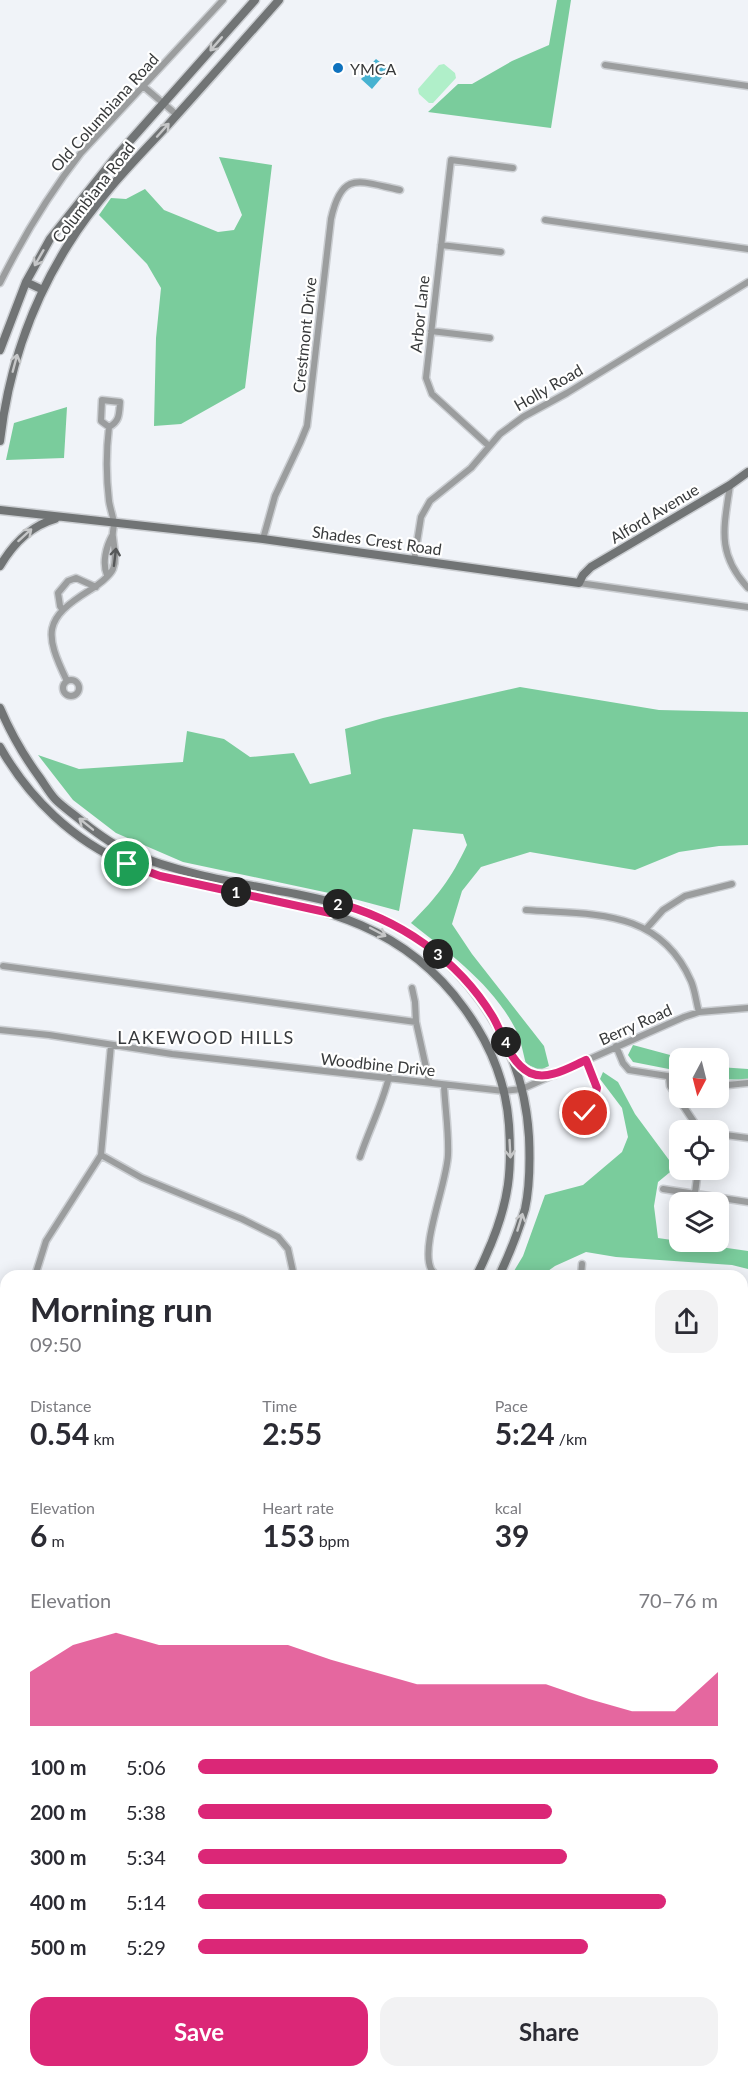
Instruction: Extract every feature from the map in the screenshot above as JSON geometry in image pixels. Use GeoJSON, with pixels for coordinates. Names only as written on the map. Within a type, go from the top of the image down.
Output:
{"type":"FeatureCollection","features":[{"type":"Feature","properties":{"kind":"main road","name":"Columbiana Road"},"geometry":{"type":"LineString","coordinates":[[0,350],[26,282],[50,239],[163,104],[255,0]]}},
{"type":"Feature","properties":{"kind":"main road","name":"Columbiana Road"},"geometry":{"type":"LineString","coordinates":[[0,441],[1,423],[20,344],[43,290],[78,229],[279,0]]}},
{"type":"Feature","properties":{"kind":"main road"},"geometry":{"type":"LineString","coordinates":[[26,282],[43,290]]}},
{"type":"Feature","properties":{"kind":"main road","name":"Alford Avenue"},"geometry":{"type":"LineString","coordinates":[[579,583],[591,567],[730,485],[748,472]]}},
{"type":"Feature","properties":{"kind":"main road","name":"Shades Crest Road"},"geometry":{"type":"LineString","coordinates":[[0,510],[263,539],[579,583]]}},
{"type":"Feature","properties":{"kind":"main road"},"geometry":{"type":"LineString","coordinates":[[0,566],[13,547],[30,531],[44,522],[60,518]]}},
{"type":"Feature","properties":{"kind":"main road"},"geometry":{"type":"LineString","coordinates":[[0,708],[22,755],[56,800],[99,835],[129,852],[170,866],[215,878],[333,902],[366,912],[392,924],[423,943],[445,960],[472,987],[500,1029],[514,1061],[528,1116],[530,1158],[525,1207],[512,1249],[502,1270]]}},
{"type":"Feature","properties":{"kind":"main road"},"geometry":{"type":"LineString","coordinates":[[0,747],[12,767],[41,804],[85,841],[127,864],[160,876],[330,913],[358,922],[391,939],[442,980],[459,1000],[481,1033],[495,1061],[508,1113],[511,1159],[509,1184],[502,1218],[480,1270]]}},
{"type":"Feature","properties":{"kind":"main road"},"geometry":{"type":"LineString","coordinates":[[330,913],[333,902]]}},
{"type":"Feature","properties":{"kind":"main road"},"geometry":{"type":"LineString","coordinates":[[514,1061],[532,1074],[555,1074]]}},
{"type":"Feature","properties":{"kind":"street","name":"Old Columbiana Road"},"geometry":{"type":"LineString","coordinates":[[0,283],[23,237],[60,180],[81,153],[223,0]]}},
{"type":"Feature","properties":{"kind":"street"},"geometry":{"type":"LineString","coordinates":[[605,65],[748,86]]}},
{"type":"Feature","properties":{"kind":"street"},"geometry":{"type":"LineString","coordinates":[[143,86],[177,114]]}},
{"type":"Feature","properties":{"kind":"street","name":"Arbor Lane"},"geometry":{"type":"LineString","coordinates":[[489,446],[432,394],[426,378],[451,160],[513,168]]}},
{"type":"Feature","properties":{"kind":"street","name":"Crestmont Drive"},"geometry":{"type":"LineString","coordinates":[[263,539],[275,496],[307,426],[331,219],[337,197],[344,186],[352,182],[400,190]]}},
{"type":"Feature","properties":{"kind":"street"},"geometry":{"type":"LineString","coordinates":[[545,220],[748,249]]}},
{"type":"Feature","properties":{"kind":"street"},"geometry":{"type":"LineString","coordinates":[[441,245],[501,252]]}},
{"type":"Feature","properties":{"kind":"street","name":"Holly Road"},"geometry":{"type":"LineString","coordinates":[[414,561],[421,517],[430,501],[471,468],[500,434],[523,417],[567,393],[748,282]]}},
{"type":"Feature","properties":{"kind":"street"},"geometry":{"type":"LineString","coordinates":[[431,331],[490,338]]}},
{"type":"Feature","properties":{"kind":"street"},"geometry":{"type":"LineString","coordinates":[[102,400],[120,402],[116,423],[109,427],[101,421],[102,400]]}},
{"type":"Feature","properties":{"kind":"street"},"geometry":{"type":"LineString","coordinates":[[67,681],[51,644],[54,624],[62,609],[103,582],[113,570],[116,547],[112,536],[114,523],[109,503],[106,467],[109,427]]}},
{"type":"Feature","properties":{"kind":"street"},"geometry":{"type":"LineString","coordinates":[[730,485],[724,529],[726,550],[731,567],[748,588]]}},
{"type":"Feature","properties":{"kind":"street"},"geometry":{"type":"LineString","coordinates":[[62,609],[58,592],[68,580],[76,578],[96,587]]}},
{"type":"Feature","properties":{"kind":"street","name":"Shades Crest Road"},"geometry":{"type":"LineString","coordinates":[[579,583],[748,607]]}},
{"type":"Feature","properties":{"kind":"street"},"geometry":{"type":"LineString","coordinates":[[646,928],[663,910],[685,896],[732,884]]}},
{"type":"Feature","properties":{"kind":"street"},"geometry":{"type":"LineString","coordinates":[[526,910],[610,917],[646,928],[668,946],[683,965],[692,983],[699,1012]]}},
{"type":"Feature","properties":{"kind":"street"},"geometry":{"type":"LineString","coordinates":[[3,966],[416,1022]]}},
{"type":"Feature","properties":{"kind":"street"},"geometry":{"type":"LineString","coordinates":[[412,988],[416,1002],[416,1022],[429,1081]]}},
{"type":"Feature","properties":{"kind":"street","name":"Berry Road"},"geometry":{"type":"LineString","coordinates":[[504,1091],[522,1089],[670,1022],[699,1012],[748,1008]]}},
{"type":"Feature","properties":{"kind":"street","name":"Woodbine Drive"},"geometry":{"type":"LineString","coordinates":[[0,1030],[313,1071],[429,1081],[444,1085],[504,1091]]}},
{"type":"Feature","properties":{"kind":"street"},"geometry":{"type":"LineString","coordinates":[[37,1270],[46,1241],[100,1155],[111,1045]]}},
{"type":"Feature","properties":{"kind":"street"},"geometry":{"type":"LineString","coordinates":[[616,1046],[623,1063],[629,1070],[669,1077]]}},
{"type":"Feature","properties":{"kind":"street"},"geometry":{"type":"LineString","coordinates":[[585,1132],[585,1113],[597,1088],[586,1060]]}},
{"type":"Feature","properties":{"kind":"street"},"geometry":{"type":"LineString","coordinates":[[360,1157],[370,1127],[382,1103],[389,1077]]}},
{"type":"Feature","properties":{"kind":"street"},"geometry":{"type":"LineString","coordinates":[[729,1086],[748,1083]]}},
{"type":"Feature","properties":{"kind":"street"},"geometry":{"type":"LineString","coordinates":[[431,1270],[429,1258],[431,1234],[446,1173],[448,1153],[444,1085]]}},
{"type":"Feature","properties":{"kind":"street"},"geometry":{"type":"LineString","coordinates":[[729,1135],[748,1138]]}},
{"type":"Feature","properties":{"kind":"street"},"geometry":{"type":"LineString","coordinates":[[100,1155],[142,1178],[242,1219],[278,1237],[288,1250],[293,1270]]}},
{"type":"Feature","properties":{"kind":"street"},"geometry":{"type":"LineString","coordinates":[[663,1188],[689,1192]]}},
{"type":"Feature","properties":{"kind":"street"},"geometry":{"type":"LineString","coordinates":[[729,1199],[748,1202]]}},
{"type":"Feature","properties":{"kind":"street"},"geometry":{"type":"LineString","coordinates":[[582,1264],[582,1270]]}},
{"type":"Feature","properties":{"kind":"green space"},"geometry":{"type":"Polygon","coordinates":[[[557,0],[571,0],[551,128],[428,112],[458,84],[472,84],[512,61],[549,45],[557,0]]]}},
{"type":"Feature","properties":{"kind":"green space"},"geometry":{"type":"Polygon","coordinates":[[[444,64],[455,73],[456,78],[433,103],[429,103],[419,94],[418,89],[439,65],[444,64]]]}},
{"type":"Feature","properties":{"kind":"green space"},"geometry":{"type":"Polygon","coordinates":[[[219,157],[272,165],[245,388],[181,424],[154,426],[156,338],[161,288],[147,264],[99,215],[111,198],[126,199],[145,189],[164,210],[218,232],[234,230],[242,215],[219,157]]]}},
{"type":"Feature","properties":{"kind":"green space"},"geometry":{"type":"Polygon","coordinates":[[[67,407],[64,458],[6,460],[14,423],[67,407]]]}},
{"type":"Feature","properties":{"kind":"green space"},"geometry":{"type":"Polygon","coordinates":[[[520,687],[659,710],[748,712],[748,845],[719,846],[679,852],[635,870],[530,852],[481,867],[462,891],[452,924],[472,954],[544,1046],[549,1066],[540,1070],[526,1064],[517,1032],[505,1012],[482,983],[411,923],[436,896],[455,868],[467,845],[463,834],[413,829],[399,911],[343,896],[183,862],[116,833],[73,800],[38,755],[79,769],[183,762],[187,731],[224,739],[250,757],[294,753],[310,784],[351,774],[345,729],[383,718],[520,687]]]}},
{"type":"Feature","properties":{"kind":"green space"},"geometry":{"type":"Polygon","coordinates":[[[633,1045],[669,1055],[669,1069],[633,1062],[628,1055],[633,1045]]]}},
{"type":"Feature","properties":{"kind":"green space"},"geometry":{"type":"Polygon","coordinates":[[[729,1068],[748,1069],[748,1080],[729,1079],[729,1068]]]}},
{"type":"Feature","properties":{"kind":"green space"},"geometry":{"type":"Polygon","coordinates":[[[603,1072],[618,1082],[635,1114],[669,1160],[669,1173],[658,1182],[654,1206],[658,1238],[669,1240],[669,1252],[729,1252],[729,1248],[748,1251],[748,1269],[732,1265],[616,1257],[586,1252],[549,1270],[515,1270],[523,1256],[545,1195],[583,1185],[622,1152],[628,1137],[622,1108],[600,1079],[603,1072]]]}},
{"type":"Feature","properties":{"kind":"water"},"geometry":{"type":"Polygon","coordinates":[[[376,59],[389,69],[372,89],[361,79],[375,64],[373,62],[376,59]]]}},
{"type":"Feature","properties":{"kind":"place","name":"YMCA"},"geometry":{"type":"Point","coordinates":[338,68]}},
{"type":"Feature","properties":{"kind":"district","name":"LAKEWOOD HILLS"},"geometry":{"type":"Point","coordinates":[206,1037]}},
{"type":"Feature","properties":{"kind":"route"},"geometry":{"type":"LineString","coordinates":[[127,864],[160,876],[330,913],[333,902],[366,912],[409,933],[434,951],[472,987],[500,1029],[514,1061],[523,1068],[532,1074],[555,1074],[586,1060],[594,1076],[597,1092],[585,1113]]}}]}
